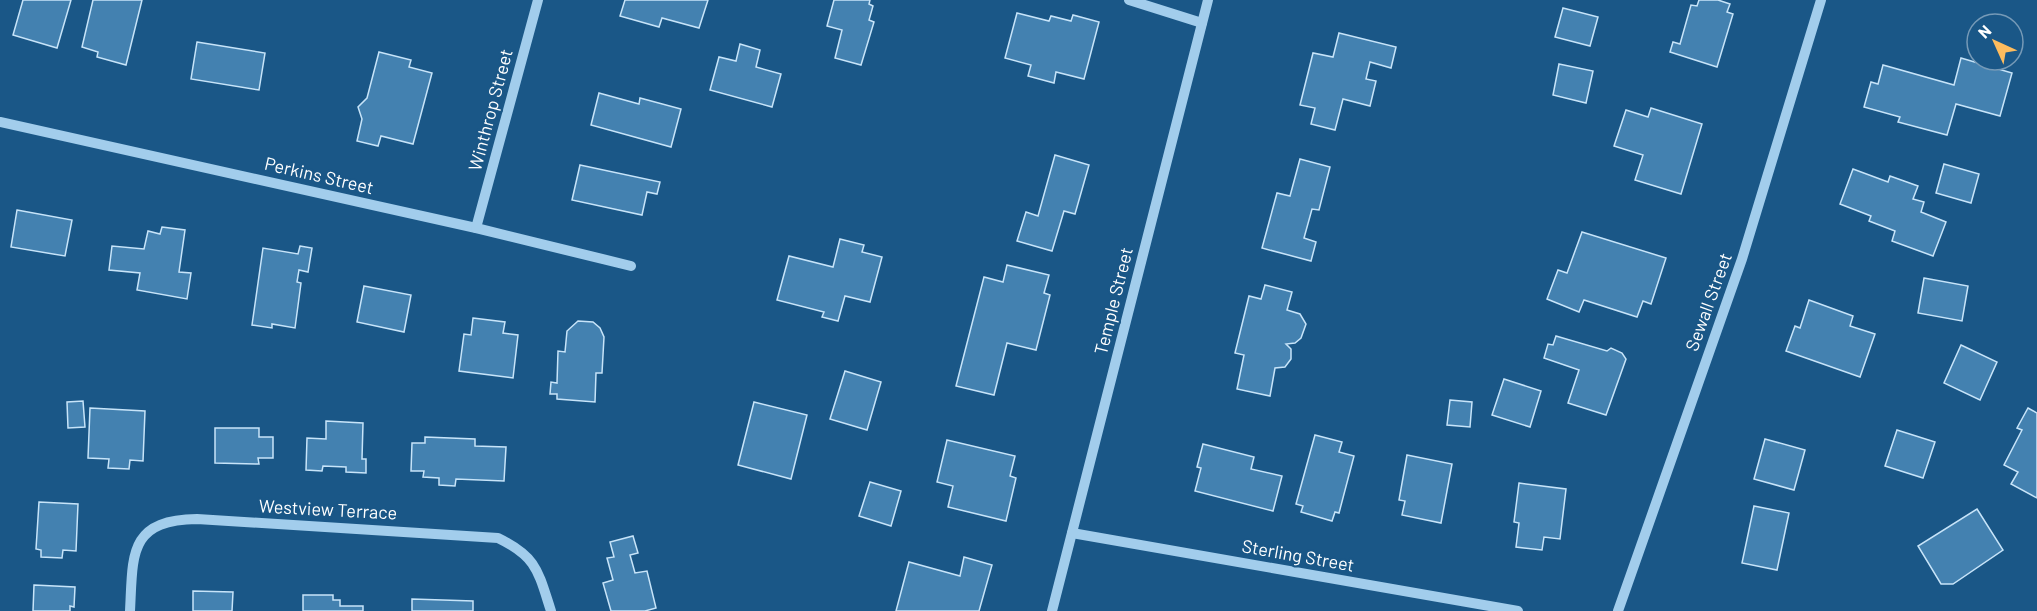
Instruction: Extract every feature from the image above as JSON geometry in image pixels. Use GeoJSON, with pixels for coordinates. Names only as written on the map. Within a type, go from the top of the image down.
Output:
{"type":"FeatureCollection","features":[{"type":"Feature","properties":{"kind":"street","name":"Winthrop Street"},"geometry":{"type":"LineString","coordinates":[[476,228],[538,0]]}},
{"type":"Feature","properties":{"kind":"street"},"geometry":{"type":"LineString","coordinates":[[1129,0],[1202,23]]}},
{"type":"Feature","properties":{"kind":"street","name":"Temple Street"},"geometry":{"type":"LineString","coordinates":[[1052,611],[1208,0]]}},
{"type":"Feature","properties":{"kind":"street","name":"Sewall Street"},"geometry":{"type":"LineString","coordinates":[[1618,611],[1742,259],[1821,0]]}},
{"type":"Feature","properties":{"kind":"street","name":"Perkins Street"},"geometry":{"type":"LineString","coordinates":[[0,122],[476,228],[631,266]]}},
{"type":"Feature","properties":{"kind":"street","name":"Westview Terrace"},"geometry":{"type":"LineString","coordinates":[[130,611],[132,560],[140,541],[154,526],[175,519],[197,519],[498,538],[522,550],[538,571],[551,611]]}},
{"type":"Feature","properties":{"kind":"street","name":"Sterling Street"},"geometry":{"type":"LineString","coordinates":[[1072,533],[1518,611]]}},
{"type":"Feature","properties":{"kind":"building"},"geometry":{"type":"Polygon","coordinates":[[[23,0],[71,0],[57,48],[13,35],[23,0]]]}},
{"type":"Feature","properties":{"kind":"building"},"geometry":{"type":"Polygon","coordinates":[[[93,0],[142,0],[126,65],[97,57],[98,52],[82,47],[93,0]]]}},
{"type":"Feature","properties":{"kind":"building"},"geometry":{"type":"Polygon","coordinates":[[[625,0],[708,0],[699,28],[662,18],[659,27],[620,16],[625,0]]]}},
{"type":"Feature","properties":{"kind":"building"},"geometry":{"type":"Polygon","coordinates":[[[834,0],[870,0],[869,4],[873,6],[869,20],[874,22],[861,65],[835,58],[842,30],[827,26],[834,0]]]}},
{"type":"Feature","properties":{"kind":"building"},"geometry":{"type":"Polygon","coordinates":[[[1699,0],[1718,0],[1730,4],[1727,12],[1733,14],[1717,67],[1670,52],[1673,42],[1680,44],[1691,5],[1697,6],[1699,0]]]}},
{"type":"Feature","properties":{"kind":"building"},"geometry":{"type":"Polygon","coordinates":[[[1563,8],[1598,17],[1590,46],[1555,37],[1563,8]]]}},
{"type":"Feature","properties":{"kind":"building"},"geometry":{"type":"Polygon","coordinates":[[[1017,13],[1049,21],[1051,16],[1071,21],[1073,15],[1099,22],[1084,79],[1056,72],[1054,83],[1028,76],[1031,65],[1005,58],[1017,13]]]}},
{"type":"Feature","properties":{"kind":"building"},"geometry":{"type":"Polygon","coordinates":[[[1339,33],[1396,47],[1391,68],[1370,62],[1366,79],[1376,81],[1370,106],[1343,99],[1335,130],[1311,124],[1315,108],[1300,105],[1313,53],[1333,57],[1339,33]]]}},
{"type":"Feature","properties":{"kind":"building"},"geometry":{"type":"Polygon","coordinates":[[[197,42],[265,53],[259,90],[191,79],[197,42]]]}},
{"type":"Feature","properties":{"kind":"building"},"geometry":{"type":"Polygon","coordinates":[[[740,44],[760,50],[756,67],[781,74],[772,107],[710,90],[719,57],[736,61],[740,44]]]}},
{"type":"Feature","properties":{"kind":"building"},"geometry":{"type":"Polygon","coordinates":[[[379,52],[411,60],[409,67],[432,73],[413,144],[381,136],[378,146],[357,141],[362,119],[358,107],[367,98],[379,52]]]}},
{"type":"Feature","properties":{"kind":"building"},"geometry":{"type":"Polygon","coordinates":[[[1961,58],[1965,59],[1965,72],[2012,73],[2000,116],[1956,104],[1947,135],[1898,122],[1900,117],[1864,107],[1871,82],[1878,84],[1883,65],[1954,85],[1961,58]]]}},
{"type":"Feature","properties":{"kind":"building"},"geometry":{"type":"Polygon","coordinates":[[[1559,64],[1593,71],[1586,103],[1553,95],[1559,64]]]}},
{"type":"Feature","properties":{"kind":"building"},"geometry":{"type":"Polygon","coordinates":[[[599,93],[639,104],[640,98],[681,109],[671,147],[591,125],[599,93]]]}},
{"type":"Feature","properties":{"kind":"building"},"geometry":{"type":"Polygon","coordinates":[[[1651,108],[1702,124],[1681,194],[1635,180],[1643,155],[1614,146],[1626,110],[1648,117],[1651,108]]]}},
{"type":"Feature","properties":{"kind":"building"},"geometry":{"type":"Polygon","coordinates":[[[1055,155],[1089,165],[1075,214],[1064,211],[1052,251],[1017,241],[1026,212],[1038,216],[1055,155]]]}},
{"type":"Feature","properties":{"kind":"building"},"geometry":{"type":"Polygon","coordinates":[[[1300,159],[1330,167],[1319,210],[1312,209],[1304,238],[1316,242],[1311,261],[1262,248],[1277,193],[1290,196],[1300,159]]]}},
{"type":"Feature","properties":{"kind":"building"},"geometry":{"type":"Polygon","coordinates":[[[1944,164],[1979,174],[1971,203],[1936,193],[1944,164]]]}},
{"type":"Feature","properties":{"kind":"building"},"geometry":{"type":"Polygon","coordinates":[[[580,165],[660,182],[657,194],[647,192],[642,215],[572,200],[580,165]]]}},
{"type":"Feature","properties":{"kind":"building"},"geometry":{"type":"Polygon","coordinates":[[[1853,169],[1888,182],[1890,176],[1918,186],[1913,199],[1924,202],[1921,212],[1946,222],[1933,256],[1892,241],[1895,231],[1869,221],[1871,216],[1840,204],[1853,169]]]}},
{"type":"Feature","properties":{"kind":"building"},"geometry":{"type":"Polygon","coordinates":[[[17,210],[72,220],[65,256],[11,247],[17,210]]]}},
{"type":"Feature","properties":{"kind":"building"},"geometry":{"type":"Polygon","coordinates":[[[162,227],[185,230],[179,272],[191,273],[187,299],[137,290],[140,273],[109,270],[112,246],[144,249],[148,231],[160,234],[162,227]]]}},
{"type":"Feature","properties":{"kind":"building"},"geometry":{"type":"Polygon","coordinates":[[[1582,232],[1666,258],[1651,304],[1643,301],[1637,317],[1584,300],[1579,312],[1547,299],[1558,270],[1567,273],[1582,232]]]}},
{"type":"Feature","properties":{"kind":"building"},"geometry":{"type":"Polygon","coordinates":[[[840,239],[864,245],[862,252],[882,257],[870,302],[845,296],[838,321],[822,317],[824,312],[777,300],[789,256],[833,267],[840,239]]]}},
{"type":"Feature","properties":{"kind":"building"},"geometry":{"type":"Polygon","coordinates":[[[300,246],[312,248],[308,272],[299,270],[297,282],[301,283],[295,328],[272,324],[272,328],[252,325],[263,248],[298,254],[300,246]]]}},
{"type":"Feature","properties":{"kind":"building"},"geometry":{"type":"Polygon","coordinates":[[[1007,265],[1049,275],[1044,293],[1050,295],[1036,350],[1007,343],[994,395],[956,386],[984,277],[1003,282],[1007,265]]]}},
{"type":"Feature","properties":{"kind":"building"},"geometry":{"type":"Polygon","coordinates":[[[1924,278],[1968,286],[1962,321],[1918,313],[1924,278]]]}},
{"type":"Feature","properties":{"kind":"building"},"geometry":{"type":"Polygon","coordinates":[[[1265,285],[1292,292],[1287,310],[1300,314],[1306,324],[1301,338],[1295,343],[1286,344],[1291,349],[1291,359],[1285,367],[1275,368],[1270,396],[1237,389],[1244,355],[1235,353],[1249,296],[1261,299],[1265,285]]]}},
{"type":"Feature","properties":{"kind":"building"},"geometry":{"type":"Polygon","coordinates":[[[364,286],[411,295],[404,332],[357,322],[364,286]]]}},
{"type":"Feature","properties":{"kind":"building"},"geometry":{"type":"Polygon","coordinates":[[[1809,300],[1853,316],[1850,326],[1875,334],[1860,377],[1786,351],[1795,326],[1800,328],[1809,300]]]}},
{"type":"Feature","properties":{"kind":"building"},"geometry":{"type":"Polygon","coordinates":[[[473,318],[505,322],[503,333],[518,335],[513,378],[459,371],[464,334],[471,335],[473,318]]]}},
{"type":"Feature","properties":{"kind":"building"},"geometry":{"type":"Polygon","coordinates":[[[578,321],[593,322],[600,328],[604,337],[602,373],[596,373],[595,402],[557,399],[557,394],[550,394],[551,382],[557,383],[558,351],[565,352],[567,331],[578,321]]]}},
{"type":"Feature","properties":{"kind":"building"},"geometry":{"type":"Polygon","coordinates":[[[1556,336],[1607,351],[1611,348],[1622,353],[1626,359],[1606,415],[1568,403],[1579,370],[1544,358],[1548,344],[1553,345],[1556,336]]]}},
{"type":"Feature","properties":{"kind":"building"},"geometry":{"type":"Polygon","coordinates":[[[1961,345],[1997,362],[1980,400],[1944,383],[1961,345]]]}},
{"type":"Feature","properties":{"kind":"building"},"geometry":{"type":"Polygon","coordinates":[[[845,371],[881,382],[867,430],[830,419],[845,371]]]}},
{"type":"Feature","properties":{"kind":"building"},"geometry":{"type":"Polygon","coordinates":[[[1504,379],[1541,391],[1530,427],[1492,415],[1504,379]]]}},
{"type":"Feature","properties":{"kind":"building"},"geometry":{"type":"Polygon","coordinates":[[[1450,400],[1472,402],[1470,427],[1447,425],[1450,400]]]}},
{"type":"Feature","properties":{"kind":"building"},"geometry":{"type":"Polygon","coordinates":[[[83,401],[85,427],[68,428],[67,402],[83,401]]]}},
{"type":"Feature","properties":{"kind":"building"},"geometry":{"type":"Polygon","coordinates":[[[754,402],[807,415],[791,479],[738,465],[754,402]]]}},
{"type":"Feature","properties":{"kind":"building"},"geometry":{"type":"Polygon","coordinates":[[[90,408],[145,411],[143,461],[130,460],[129,469],[108,468],[109,459],[88,458],[90,408]]]}},
{"type":"Feature","properties":{"kind":"building"},"geometry":{"type":"Polygon","coordinates":[[[2028,408],[2037,413],[2037,498],[2011,484],[2018,472],[2004,465],[2022,430],[2017,428],[2028,408]]]}},
{"type":"Feature","properties":{"kind":"building"},"geometry":{"type":"Polygon","coordinates":[[[326,421],[363,423],[362,459],[366,459],[366,473],[346,472],[346,467],[323,466],[322,471],[306,470],[307,438],[326,439],[326,421]]]}},
{"type":"Feature","properties":{"kind":"building"},"geometry":{"type":"Polygon","coordinates":[[[215,428],[259,428],[259,437],[273,437],[273,458],[258,458],[259,464],[215,463],[215,428]]]}},
{"type":"Feature","properties":{"kind":"building"},"geometry":{"type":"Polygon","coordinates":[[[1897,430],[1935,442],[1923,478],[1885,466],[1897,430]]]}},
{"type":"Feature","properties":{"kind":"building"},"geometry":{"type":"Polygon","coordinates":[[[1315,435],[1342,442],[1339,452],[1354,456],[1339,513],[1335,512],[1332,521],[1301,512],[1303,506],[1296,504],[1315,435]]]}},
{"type":"Feature","properties":{"kind":"building"},"geometry":{"type":"Polygon","coordinates":[[[425,437],[475,439],[475,446],[506,447],[504,481],[456,479],[455,486],[439,485],[439,478],[423,477],[424,471],[411,471],[412,443],[425,443],[425,437]]]}},
{"type":"Feature","properties":{"kind":"building"},"geometry":{"type":"Polygon","coordinates":[[[1765,439],[1805,450],[1794,490],[1754,479],[1765,439]]]}},
{"type":"Feature","properties":{"kind":"building"},"geometry":{"type":"Polygon","coordinates":[[[947,440],[1015,456],[1010,476],[1016,478],[1006,521],[948,507],[953,486],[937,482],[947,440]]]}},
{"type":"Feature","properties":{"kind":"building"},"geometry":{"type":"Polygon","coordinates":[[[1203,444],[1254,457],[1251,469],[1282,476],[1273,511],[1195,491],[1201,468],[1197,467],[1203,444]]]}},
{"type":"Feature","properties":{"kind":"building"},"geometry":{"type":"Polygon","coordinates":[[[1407,455],[1452,464],[1441,523],[1402,515],[1405,501],[1399,500],[1407,455]]]}},
{"type":"Feature","properties":{"kind":"building"},"geometry":{"type":"Polygon","coordinates":[[[870,482],[901,491],[891,526],[859,516],[870,482]]]}},
{"type":"Feature","properties":{"kind":"building"},"geometry":{"type":"Polygon","coordinates":[[[1519,483],[1566,489],[1560,539],[1544,537],[1542,550],[1516,547],[1519,523],[1514,522],[1519,483]]]}},
{"type":"Feature","properties":{"kind":"building"},"geometry":{"type":"Polygon","coordinates":[[[39,502],[78,504],[76,551],[63,550],[62,558],[41,557],[41,550],[36,549],[39,502]]]}},
{"type":"Feature","properties":{"kind":"building"},"geometry":{"type":"Polygon","coordinates":[[[1754,506],[1789,513],[1777,570],[1742,563],[1754,506]]]}},
{"type":"Feature","properties":{"kind":"building"},"geometry":{"type":"Polygon","coordinates":[[[1977,509],[2003,550],[1953,584],[1941,584],[1918,546],[1977,509]]]}},
{"type":"Feature","properties":{"kind":"building"},"geometry":{"type":"Polygon","coordinates":[[[633,536],[638,553],[630,555],[635,573],[647,571],[656,608],[645,611],[611,611],[603,583],[613,580],[607,558],[614,557],[610,542],[633,536]]]}},
{"type":"Feature","properties":{"kind":"building"},"geometry":{"type":"Polygon","coordinates":[[[964,557],[992,565],[979,611],[896,611],[909,562],[960,576],[964,557]]]}},
{"type":"Feature","properties":{"kind":"building"},"geometry":{"type":"Polygon","coordinates":[[[34,585],[75,587],[74,607],[70,606],[70,611],[33,611],[34,585]]]}},
{"type":"Feature","properties":{"kind":"building"},"geometry":{"type":"Polygon","coordinates":[[[193,591],[233,592],[232,611],[193,611],[193,591]]]}},
{"type":"Feature","properties":{"kind":"building"},"geometry":{"type":"Polygon","coordinates":[[[303,595],[333,595],[333,600],[340,600],[340,606],[363,606],[363,611],[303,611],[303,595]]]}},
{"type":"Feature","properties":{"kind":"building"},"geometry":{"type":"Polygon","coordinates":[[[412,599],[473,601],[473,611],[412,611],[412,599]]]}}]}
